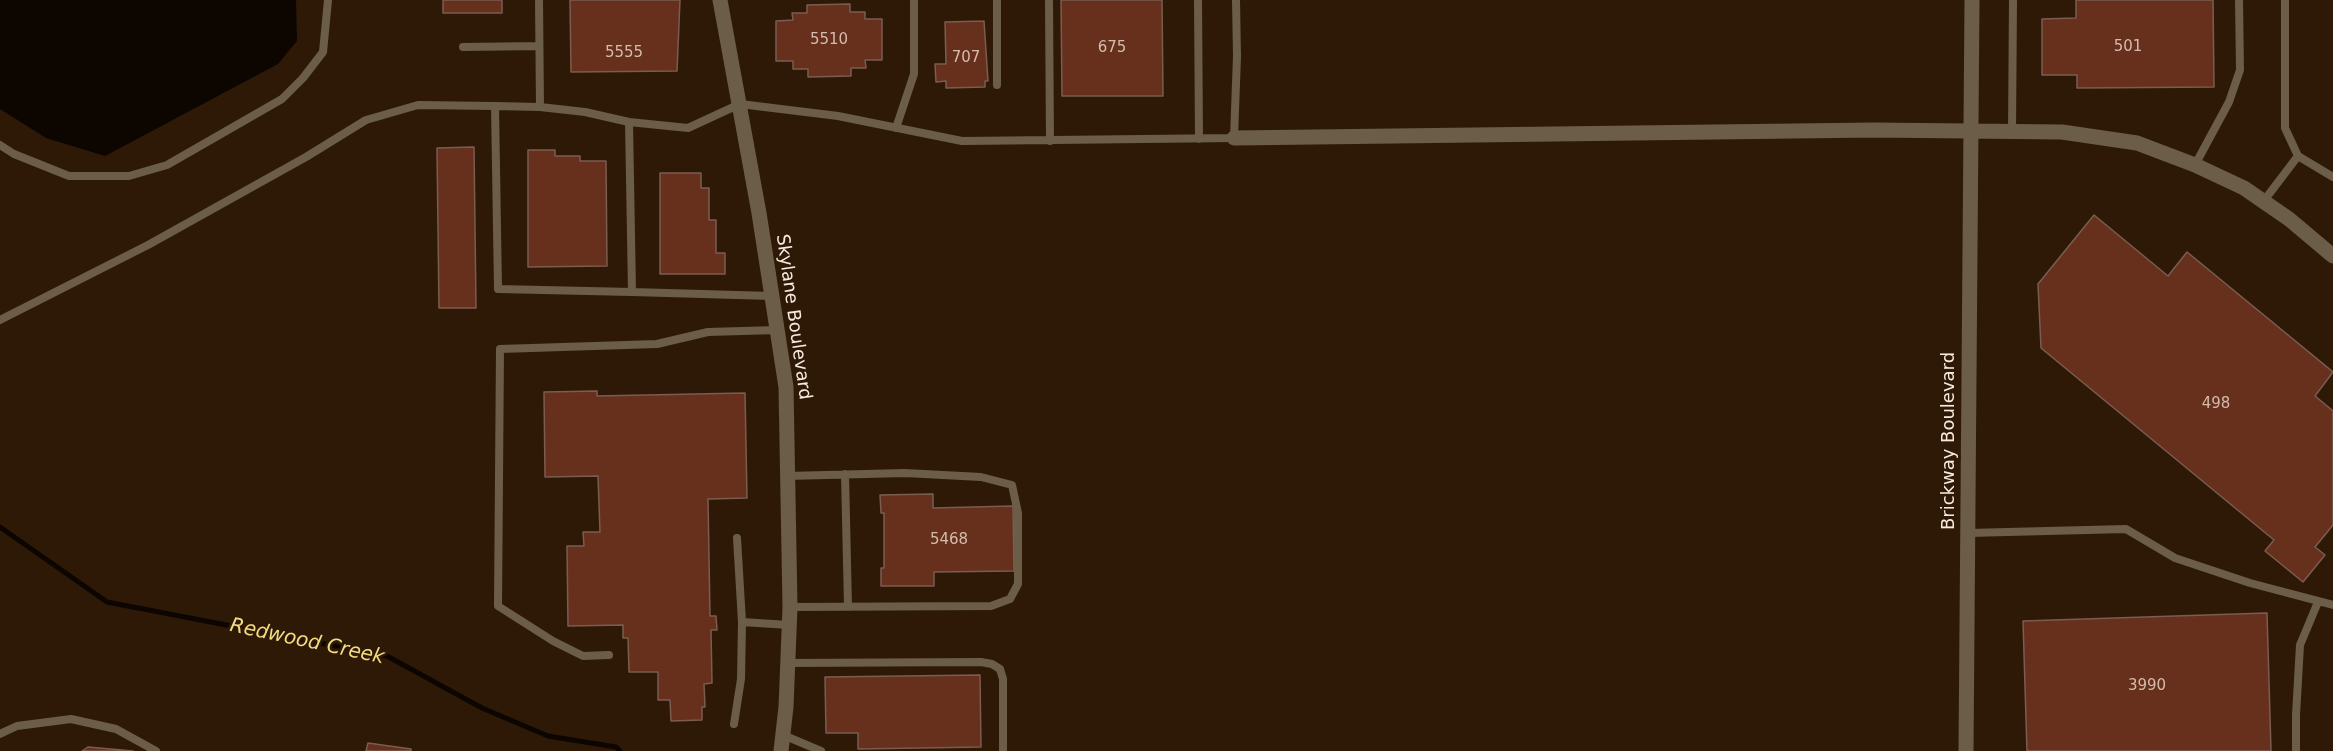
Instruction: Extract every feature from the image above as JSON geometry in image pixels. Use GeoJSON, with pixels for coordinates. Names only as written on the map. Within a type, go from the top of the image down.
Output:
{"type":"FeatureCollection","features":[{"type":"Feature","properties":{"kind":"street","name":"Skylane Boulevard"},"geometry":{"type":"LineString","coordinates":[[720,0],[740,104],[786,387],[790,607],[786,707],[781,751]]}},
{"type":"Feature","properties":{"kind":"street","name":"Brickway Boulevard"},"geometry":{"type":"LineString","coordinates":[[1966,751],[1972,0]]}},
{"type":"Feature","properties":{"kind":"street"},"geometry":{"type":"LineString","coordinates":[[1234,138],[1874,130],[2062,132],[2137,143],[2195,165],[2244,188],[2333,256]]}},
{"type":"Feature","properties":{"kind":"lane"},"geometry":{"type":"LineString","coordinates":[[0,145],[14,154],[69,176],[129,176],[167,165],[282,99],[289,92],[323,52],[328,0]]}},
{"type":"Feature","properties":{"kind":"lane"},"geometry":{"type":"LineString","coordinates":[[539,0],[540,107]]}},
{"type":"Feature","properties":{"kind":"lane"},"geometry":{"type":"LineString","coordinates":[[896,128],[914,74],[914,0]]}},
{"type":"Feature","properties":{"kind":"lane"},"geometry":{"type":"LineString","coordinates":[[997,0],[997,85]]}},
{"type":"Feature","properties":{"kind":"lane"},"geometry":{"type":"LineString","coordinates":[[1049,0],[1050,141]]}},
{"type":"Feature","properties":{"kind":"lane"},"geometry":{"type":"LineString","coordinates":[[1198,0],[1199,139]]}},
{"type":"Feature","properties":{"kind":"lane"},"geometry":{"type":"LineString","coordinates":[[0,320],[148,245],[306,157],[366,120],[418,105],[540,107],[585,112],[629,122],[688,128],[740,104],[838,116],[962,141],[1234,138],[1237,56],[1236,0]]}},
{"type":"Feature","properties":{"kind":"lane"},"geometry":{"type":"LineString","coordinates":[[2012,132],[2013,0]]}},
{"type":"Feature","properties":{"kind":"lane"},"geometry":{"type":"LineString","coordinates":[[2195,165],[2229,102],[2240,70],[2239,0]]}},
{"type":"Feature","properties":{"kind":"lane"},"geometry":{"type":"LineString","coordinates":[[2285,0],[2285,128],[2298,156],[2333,177]]}},
{"type":"Feature","properties":{"kind":"lane"},"geometry":{"type":"LineString","coordinates":[[463,47],[539,46]]}},
{"type":"Feature","properties":{"kind":"lane"},"geometry":{"type":"LineString","coordinates":[[495,106],[498,289],[772,296]]}},
{"type":"Feature","properties":{"kind":"lane"},"geometry":{"type":"LineString","coordinates":[[629,122],[632,292]]}},
{"type":"Feature","properties":{"kind":"lane"},"geometry":{"type":"LineString","coordinates":[[2263,202],[2298,156]]}},
{"type":"Feature","properties":{"kind":"lane"},"geometry":{"type":"LineString","coordinates":[[609,655],[583,656],[498,606],[500,349],[657,344],[708,332],[777,330]]}},
{"type":"Feature","properties":{"kind":"lane"},"geometry":{"type":"LineString","coordinates":[[786,476],[904,473],[981,477],[1012,484],[1018,513],[1018,584],[1010,599],[991,606],[790,607]]}},
{"type":"Feature","properties":{"kind":"lane"},"geometry":{"type":"LineString","coordinates":[[844,474],[848,607]]}},
{"type":"Feature","properties":{"kind":"lane"},"geometry":{"type":"LineString","coordinates":[[1968,533],[2126,529],[2175,558],[2250,583],[2333,605]]}},
{"type":"Feature","properties":{"kind":"lane"},"geometry":{"type":"LineString","coordinates":[[734,724],[741,679],[742,622],[737,538]]}},
{"type":"Feature","properties":{"kind":"lane"},"geometry":{"type":"LineString","coordinates":[[2296,751],[2300,645],[2318,602]]}},
{"type":"Feature","properties":{"kind":"lane"},"geometry":{"type":"LineString","coordinates":[[742,622],[789,625]]}},
{"type":"Feature","properties":{"kind":"lane"},"geometry":{"type":"LineString","coordinates":[[787,663],[981,662],[992,664],[1000,669],[1003,679],[1003,751]]}},
{"type":"Feature","properties":{"kind":"lane"},"geometry":{"type":"LineString","coordinates":[[0,734],[17,726],[71,719],[116,729],[156,751]]}},
{"type":"Feature","properties":{"kind":"lane"},"geometry":{"type":"LineString","coordinates":[[783,735],[821,751]]}},
{"type":"Feature","properties":{"kind":"shaded area"},"geometry":{"type":"Polygon","coordinates":[[[0,0],[296,0],[297,41],[278,64],[105,156],[46,138],[0,109],[0,0]]]}},
{"type":"Feature","properties":{"kind":"building"},"geometry":{"type":"Polygon","coordinates":[[[443,0],[502,0],[502,13],[443,13],[443,0]]]}},
{"type":"Feature","properties":{"kind":"building"},"geometry":{"type":"Polygon","coordinates":[[[570,0],[680,0],[677,71],[571,72],[570,0]]]}},
{"type":"Feature","properties":{"kind":"building"},"geometry":{"type":"Polygon","coordinates":[[[1061,0],[1162,0],[1163,96],[1062,96],[1061,0]]]}},
{"type":"Feature","properties":{"kind":"building"},"geometry":{"type":"Polygon","coordinates":[[[2076,0],[2213,0],[2214,87],[2077,88],[2077,75],[2042,75],[2042,19],[2076,18],[2076,0]]]}},
{"type":"Feature","properties":{"kind":"building"},"geometry":{"type":"Polygon","coordinates":[[[850,4],[850,12],[865,12],[865,19],[882,19],[882,60],[865,60],[866,68],[851,68],[851,76],[808,77],[808,69],[793,69],[793,61],[776,61],[776,21],[793,20],[792,13],[807,13],[807,5],[850,4]]]}},
{"type":"Feature","properties":{"kind":"building"},"geometry":{"type":"Polygon","coordinates":[[[984,21],[988,81],[985,81],[985,87],[946,88],[946,81],[936,82],[935,64],[946,64],[945,22],[984,21]]]}},
{"type":"Feature","properties":{"kind":"building"},"geometry":{"type":"Polygon","coordinates":[[[474,147],[476,308],[439,308],[437,148],[474,147]]]}},
{"type":"Feature","properties":{"kind":"building"},"geometry":{"type":"Polygon","coordinates":[[[528,150],[555,150],[555,156],[580,156],[580,161],[606,161],[607,266],[528,267],[528,150]]]}},
{"type":"Feature","properties":{"kind":"building"},"geometry":{"type":"Polygon","coordinates":[[[660,173],[701,173],[701,188],[709,188],[709,220],[716,220],[716,253],[725,253],[725,274],[660,274],[660,173]]]}},
{"type":"Feature","properties":{"kind":"building"},"geometry":{"type":"Polygon","coordinates":[[[2094,215],[2168,276],[2187,252],[2333,372],[2315,396],[2333,411],[2333,525],[2315,547],[2325,555],[2303,582],[2265,551],[2274,540],[2041,348],[2038,284],[2094,215]]]}},
{"type":"Feature","properties":{"kind":"building"},"geometry":{"type":"Polygon","coordinates":[[[597,391],[597,396],[745,393],[747,498],[708,499],[710,616],[716,616],[717,630],[711,630],[712,683],[704,684],[705,707],[702,707],[702,720],[671,721],[670,700],[658,700],[658,672],[629,672],[628,638],[623,638],[623,625],[568,626],[567,546],[584,546],[583,532],[600,532],[598,476],[545,477],[544,392],[597,391]]]}},
{"type":"Feature","properties":{"kind":"building"},"geometry":{"type":"Polygon","coordinates":[[[933,494],[933,508],[1013,506],[1014,571],[934,572],[934,586],[881,586],[881,568],[884,568],[884,513],[881,513],[880,495],[933,494]]]}},
{"type":"Feature","properties":{"kind":"building"},"geometry":{"type":"Polygon","coordinates":[[[2267,613],[2271,751],[2027,751],[2023,621],[2267,613]]]}},
{"type":"Feature","properties":{"kind":"building"},"geometry":{"type":"Polygon","coordinates":[[[980,675],[981,747],[858,749],[858,733],[826,733],[825,677],[980,675]]]}},
{"type":"Feature","properties":{"kind":"building"},"geometry":{"type":"Polygon","coordinates":[[[368,743],[411,749],[411,751],[366,751],[368,743]]]}},
{"type":"Feature","properties":{"kind":"building"},"geometry":{"type":"Polygon","coordinates":[[[88,747],[133,751],[82,751],[88,747]]]}},
{"type":"Feature","properties":{"kind":"waterway","name":"Redwood Creek"},"geometry":{"type":"LineString","coordinates":[[0,527],[107,602],[387,656],[482,708],[548,736],[616,747],[620,751]]}}]}
